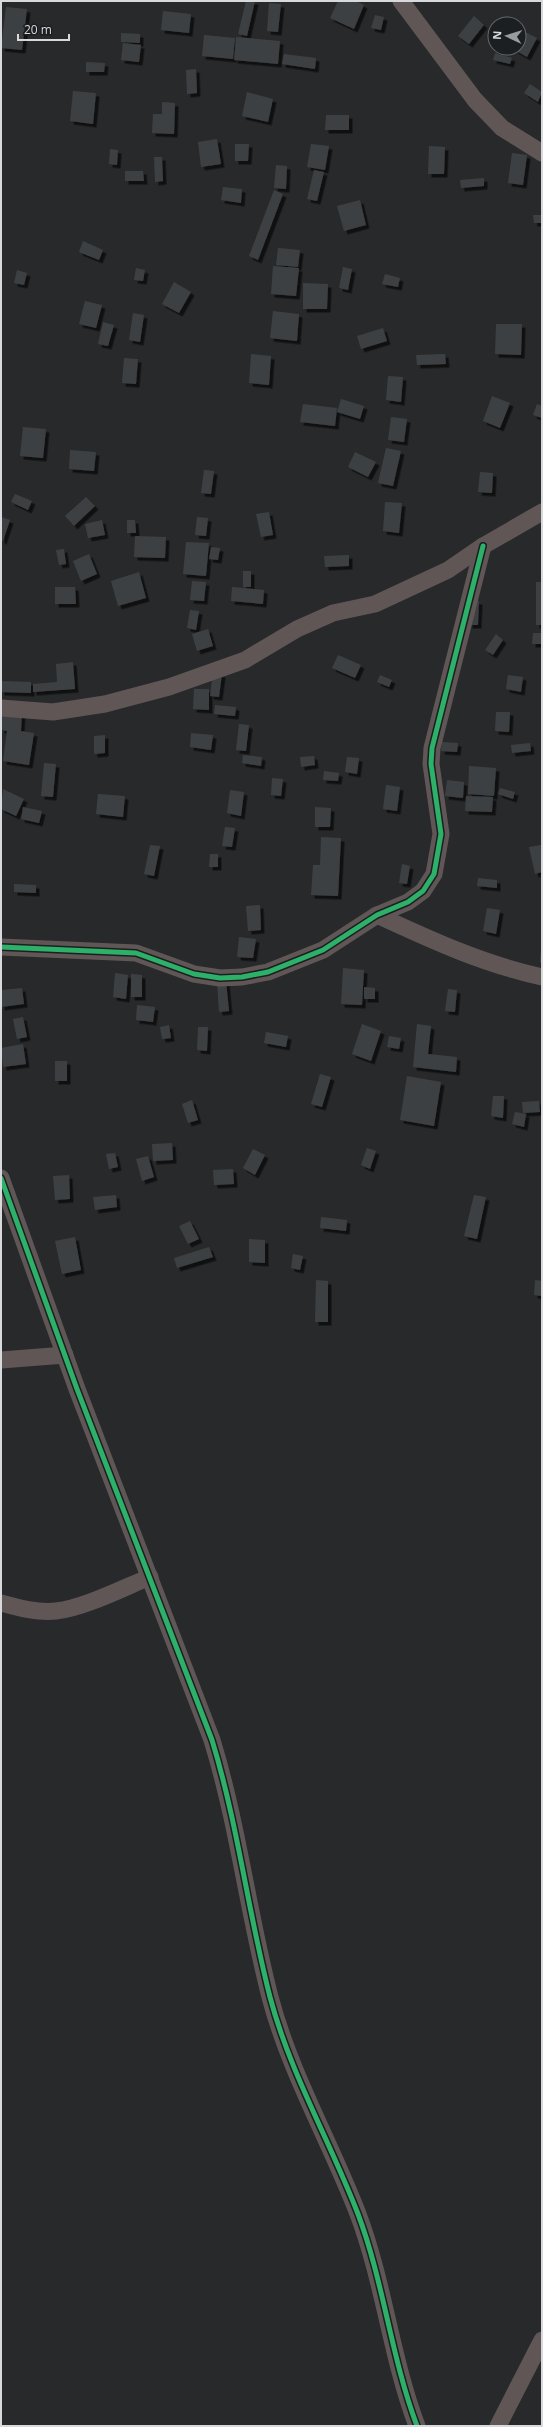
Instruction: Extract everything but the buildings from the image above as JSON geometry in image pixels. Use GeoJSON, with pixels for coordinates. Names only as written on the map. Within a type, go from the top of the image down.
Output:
{"type":"FeatureCollection","features":[{"type":"Feature","properties":{"kind":"street"},"geometry":{"type":"LineString","coordinates":[[401,1],[475,100],[502,128],[542,153]]}},
{"type":"Feature","properties":{"kind":"street"},"geometry":{"type":"LineString","coordinates":[[1,708],[53,712],[105,704],[169,687],[245,660],[297,629],[333,613],[375,604],[407,591],[448,570],[483,546],[542,512]]}},
{"type":"Feature","properties":{"kind":"street"},"geometry":{"type":"LineString","coordinates":[[1,947],[136,953],[194,974],[220,978],[242,977],[268,972],[323,950],[377,915],[408,902],[423,891],[434,874],[441,834],[431,764],[432,748],[483,546]]}},
{"type":"Feature","properties":{"kind":"street"},"geometry":{"type":"LineString","coordinates":[[377,915],[453,950],[481,960],[542,977]]}},
{"type":"Feature","properties":{"kind":"street"},"geometry":{"type":"LineString","coordinates":[[1,1178],[65,1355],[212,1740],[227,1789],[256,1934],[281,2034],[289,2060],[312,2105],[358,2216],[417,2426]]}},
{"type":"Feature","properties":{"kind":"street"},"geometry":{"type":"LineString","coordinates":[[1,1360],[65,1355]]}},
{"type":"Feature","properties":{"kind":"street"},"geometry":{"type":"LineString","coordinates":[[1,1604],[26,1610],[55,1611],[72,1608],[150,1577]]}},
{"type":"Feature","properties":{"kind":"street"},"geometry":{"type":"LineString","coordinates":[[498,2426],[542,2340]]}},
{"type":"Feature","properties":{"kind":"cycle path"},"geometry":{"type":"LineString","coordinates":[[1,947],[136,953],[194,974],[220,978],[242,977],[268,972],[323,950],[377,915],[408,902],[423,891],[434,874],[441,834],[431,764],[432,748],[483,546]]}},
{"type":"Feature","properties":{"kind":"cycle path"},"geometry":{"type":"LineString","coordinates":[[1,1178],[77,1389],[212,1740],[229,1804],[262,1965],[278,2025],[299,2080],[358,2214],[375,2267],[400,2373],[417,2426]]}}]}
